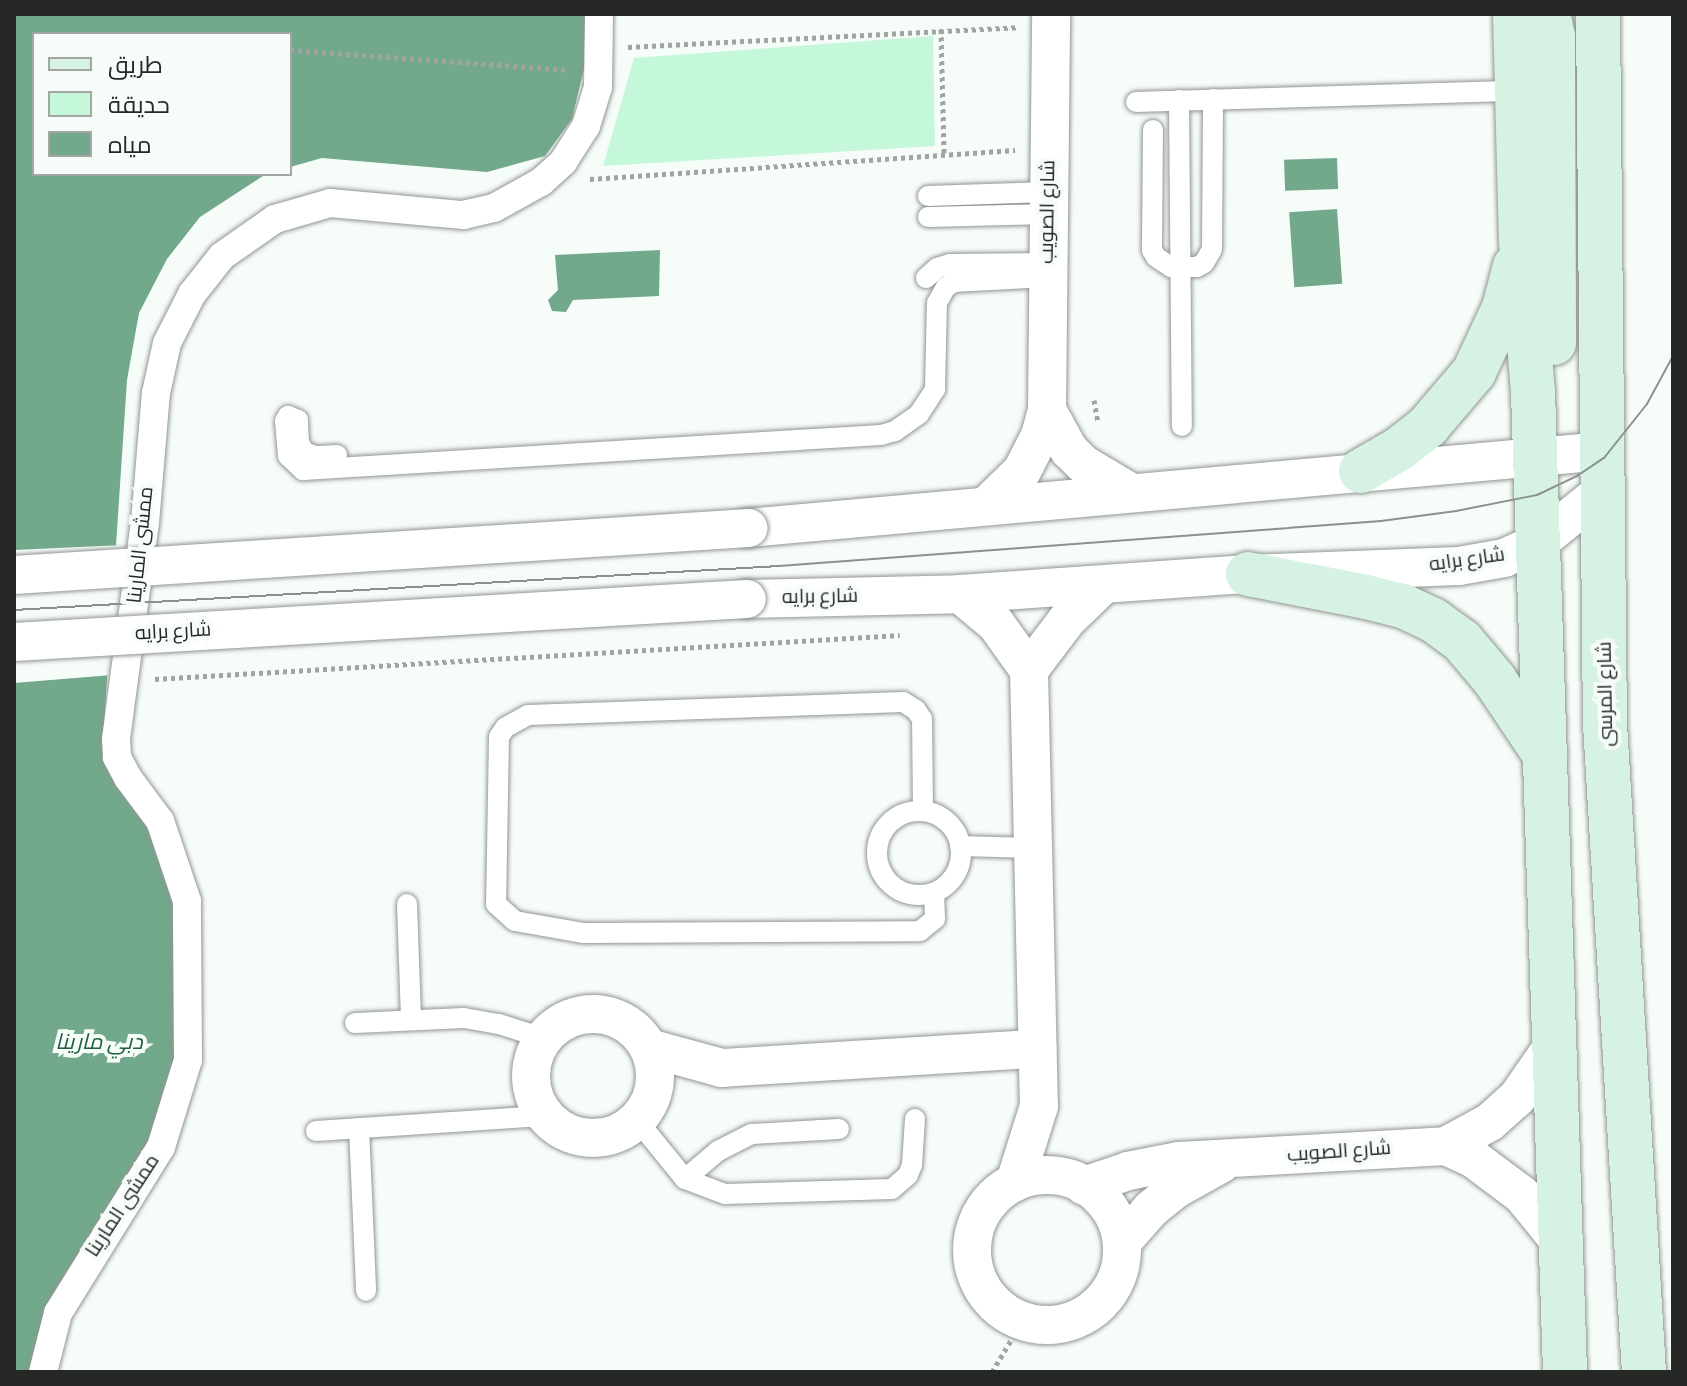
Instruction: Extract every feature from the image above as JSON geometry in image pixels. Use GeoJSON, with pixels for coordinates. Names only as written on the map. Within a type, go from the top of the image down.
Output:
{"type":"FeatureCollection","features":[{"type":"Feature","properties":{"kind":"main road"},"geometry":{"type":"LineString","coordinates":[[1515,14],[1521,241],[1541,454],[1551,475],[1561,484],[1573,488],[1586,485],[1604,468]]}},
{"type":"Feature","properties":{"kind":"main road"},"geometry":{"type":"LineString","coordinates":[[1548,14],[1553,36],[1556,251],[1541,454],[1539,560],[1565,1372]]}},
{"type":"Feature","properties":{"kind":"main road","name":"شارع المرسى"},"geometry":{"type":"LineString","coordinates":[[1598,14],[1605,724],[1644,1372]]}},
{"type":"Feature","properties":{"kind":"main road"},"geometry":{"type":"LineString","coordinates":[[1361,471],[1399,449],[1428,426],[1474,372],[1504,308],[1521,241]]}},
{"type":"Feature","properties":{"kind":"main road"},"geometry":{"type":"LineString","coordinates":[[1539,560],[1564,575],[1583,592],[1605,724]]}},
{"type":"Feature","properties":{"kind":"main road"},"geometry":{"type":"LineString","coordinates":[[1248,574],[1378,600],[1433,620],[1462,641],[1494,679],[1545,755]]}},
{"type":"Feature","properties":{"kind":"street","name":"ممشى المارينا"},"geometry":{"type":"LineString","coordinates":[[43,1372],[58,1313],[161,1147],[188,1060],[187,901],[155,811],[128,778],[117,757],[116,739],[126,681],[156,393],[167,343],[192,294],[222,256],[275,219],[330,203],[463,215],[494,208],[541,182],[563,162],[586,126],[598,87],[599,14]]}},
{"type":"Feature","properties":{"kind":"street","name":"شارع الصويب"},"geometry":{"type":"LineString","coordinates":[[986,506],[1022,471],[1032,454],[1047,410],[1051,20]]}},
{"type":"Feature","properties":{"kind":"street","name":"شارع الصويب"},"geometry":{"type":"LineString","coordinates":[[1047,410],[1069,450],[1083,464],[1130,492]]}},
{"type":"Feature","properties":{"kind":"street"},"geometry":{"type":"LineString","coordinates":[[14,575],[748,528],[1541,454]]}},
{"type":"Feature","properties":{"kind":"street","name":"شارع برايه"},"geometry":{"type":"LineString","coordinates":[[14,642],[747,599],[960,594],[1248,574],[1459,566],[1504,558],[1539,560],[1604,468]]}},
{"type":"Feature","properties":{"kind":"street"},"geometry":{"type":"LineString","coordinates":[[1029,670],[1067,620],[1103,585]]}},
{"type":"Feature","properties":{"kind":"street"},"geometry":{"type":"LineString","coordinates":[[960,594],[996,624],[1029,670],[1039,1106],[1015,1182]]}},
{"type":"Feature","properties":{"kind":"street"},"geometry":{"type":"LineString","coordinates":[[643,1112],[655,1075],[649,1048],[636,1031],[619,1019],[599,1014],[578,1015],[558,1023],[543,1038],[533,1056],[530,1077],[533,1098],[543,1116],[569,1134],[600,1139],[620,1133],[643,1112],[722,1068]]}},
{"type":"Feature","properties":{"kind":"street","name":"شارع الصويب"},"geometry":{"type":"LineString","coordinates":[[1077,1182],[1153,1165],[1446,1146],[1490,1122],[1517,1098],[1553,1046]]}},
{"type":"Feature","properties":{"kind":"street"},"geometry":{"type":"LineString","coordinates":[[649,1048],[722,1068],[1037,1049]]}},
{"type":"Feature","properties":{"kind":"street"},"geometry":{"type":"LineString","coordinates":[[1039,1106],[1077,1182]]}},
{"type":"Feature","properties":{"kind":"street"},"geometry":{"type":"LineString","coordinates":[[1446,1146],[1474,1159],[1522,1195],[1560,1242]]}},
{"type":"Feature","properties":{"kind":"street"},"geometry":{"type":"LineString","coordinates":[[1122,1242],[1151,1209],[1176,1189],[1231,1159]]}},
{"type":"Feature","properties":{"kind":"street"},"geometry":{"type":"LineString","coordinates":[[1033,1176],[1077,1182],[1103,1198],[1116,1219],[1122,1242],[1116,1279],[1111,1291],[1094,1309],[1072,1321],[1047,1326],[1022,1322],[992,1300],[974,1267],[973,1242],[980,1217],[995,1196],[1015,1182],[1033,1176]]}},
{"type":"Feature","properties":{"kind":"lane"},"geometry":{"type":"LineString","coordinates":[[1136,102],[1515,91]]}},
{"type":"Feature","properties":{"kind":"lane"},"geometry":{"type":"LineString","coordinates":[[1153,130],[1152,250],[1163,264],[1181,267],[1204,263],[1212,249],[1213,99]]}},
{"type":"Feature","properties":{"kind":"lane"},"geometry":{"type":"LineString","coordinates":[[1179,100],[1182,426]]}},
{"type":"Feature","properties":{"kind":"lane"},"geometry":{"type":"LineString","coordinates":[[928,196],[1048,203]]}},
{"type":"Feature","properties":{"kind":"lane"},"geometry":{"type":"LineString","coordinates":[[928,217],[1048,203]]}},
{"type":"Feature","properties":{"kind":"lane"},"geometry":{"type":"LineString","coordinates":[[926,278],[937,268],[950,264],[1047,270]]}},
{"type":"Feature","properties":{"kind":"lane"},"geometry":{"type":"LineString","coordinates":[[337,455],[315,456],[304,452],[297,418],[288,416],[285,421],[288,456],[303,470],[881,435],[895,431],[919,414],[935,389],[937,303],[946,287],[954,282],[1047,270]]}},
{"type":"Feature","properties":{"kind":"lane"},"geometry":{"type":"LineString","coordinates":[[923,811],[922,719],[916,710],[903,702],[528,715],[505,728],[499,737],[496,904],[515,921],[584,933],[920,931],[935,919],[934,893]]}},
{"type":"Feature","properties":{"kind":"lane"},"geometry":{"type":"LineString","coordinates":[[923,811],[943,818],[951,826],[960,846],[956,874],[934,893],[915,895],[897,890],[883,877],[876,859],[878,840],[888,824],[904,813],[923,811]]}},
{"type":"Feature","properties":{"kind":"lane"},"geometry":{"type":"LineString","coordinates":[[960,846],[1033,848]]}},
{"type":"Feature","properties":{"kind":"lane"},"geometry":{"type":"LineString","coordinates":[[407,904],[411,1018]]}},
{"type":"Feature","properties":{"kind":"lane"},"geometry":{"type":"LineString","coordinates":[[355,1023],[411,1018],[464,1018],[499,1024],[543,1038]]}},
{"type":"Feature","properties":{"kind":"lane"},"geometry":{"type":"LineString","coordinates":[[643,1112],[685,1179],[725,1194],[883,1192],[901,1184],[908,1175],[915,1119]]}},
{"type":"Feature","properties":{"kind":"lane"},"geometry":{"type":"LineString","coordinates":[[316,1131],[543,1116]]}},
{"type":"Feature","properties":{"kind":"lane"},"geometry":{"type":"LineString","coordinates":[[359,1128],[366,1291]]}},
{"type":"Feature","properties":{"kind":"lane"},"geometry":{"type":"LineString","coordinates":[[685,1179],[718,1151],[752,1134],[839,1129]]}},
{"type":"Feature","properties":{"kind":"path"},"geometry":{"type":"LineString","coordinates":[[599,49],[1051,20]]}},
{"type":"Feature","properties":{"kind":"path"},"geometry":{"type":"LineString","coordinates":[[941,29],[944,153]]}},
{"type":"Feature","properties":{"kind":"path"},"geometry":{"type":"LineString","coordinates":[[292,50],[568,70]]}},
{"type":"Feature","properties":{"kind":"path"},"geometry":{"type":"LineString","coordinates":[[541,182],[944,153],[1049,149]]}},
{"type":"Feature","properties":{"kind":"path"},"geometry":{"type":"LineString","coordinates":[[126,681],[914,634]]}},
{"type":"Feature","properties":{"kind":"path"},"geometry":{"type":"LineString","coordinates":[[992,1372],[1022,1322]]}},
{"type":"Feature","properties":{"kind":"green space"},"geometry":{"type":"Polygon","coordinates":[[[933,36],[935,146],[603,166],[634,58],[933,36]]]}},
{"type":"Feature","properties":{"kind":"water","name":"دبي مارينا"},"geometry":{"type":"Polygon","coordinates":[[[14,14],[587,14],[588,52],[572,119],[545,156],[487,172],[322,158],[292,166],[292,32],[32,32],[32,176],[263,176],[200,217],[167,259],[139,313],[127,380],[103,741],[150,828],[183,901],[185,1060],[161,1140],[32,1372],[14,1372],[14,14]]]}},
{"type":"Feature","properties":{"kind":"water"},"geometry":{"type":"Polygon","coordinates":[[[1337,158],[1338,189],[1285,191],[1284,160],[1337,158]]]}},
{"type":"Feature","properties":{"kind":"water"},"geometry":{"type":"Polygon","coordinates":[[[1337,209],[1342,284],[1294,287],[1289,212],[1337,209]]]}},
{"type":"Feature","properties":{"kind":"water"},"geometry":{"type":"Polygon","coordinates":[[[660,250],[659,296],[573,300],[566,312],[552,311],[548,300],[558,290],[555,255],[660,250]]]}},
{"type":"Feature","properties":{"kind":"pier"},"geometry":{"type":"Polygon","coordinates":[[[123,545],[112,675],[14,683],[14,550],[123,545]]]}},
{"type":"Feature","properties":{"kind":"tram line"},"geometry":{"type":"LineString","coordinates":[[14,610],[779,566],[1381,521],[1456,511],[1537,495],[1577,476],[1604,458],[1647,404],[1673,356]]}}]}
